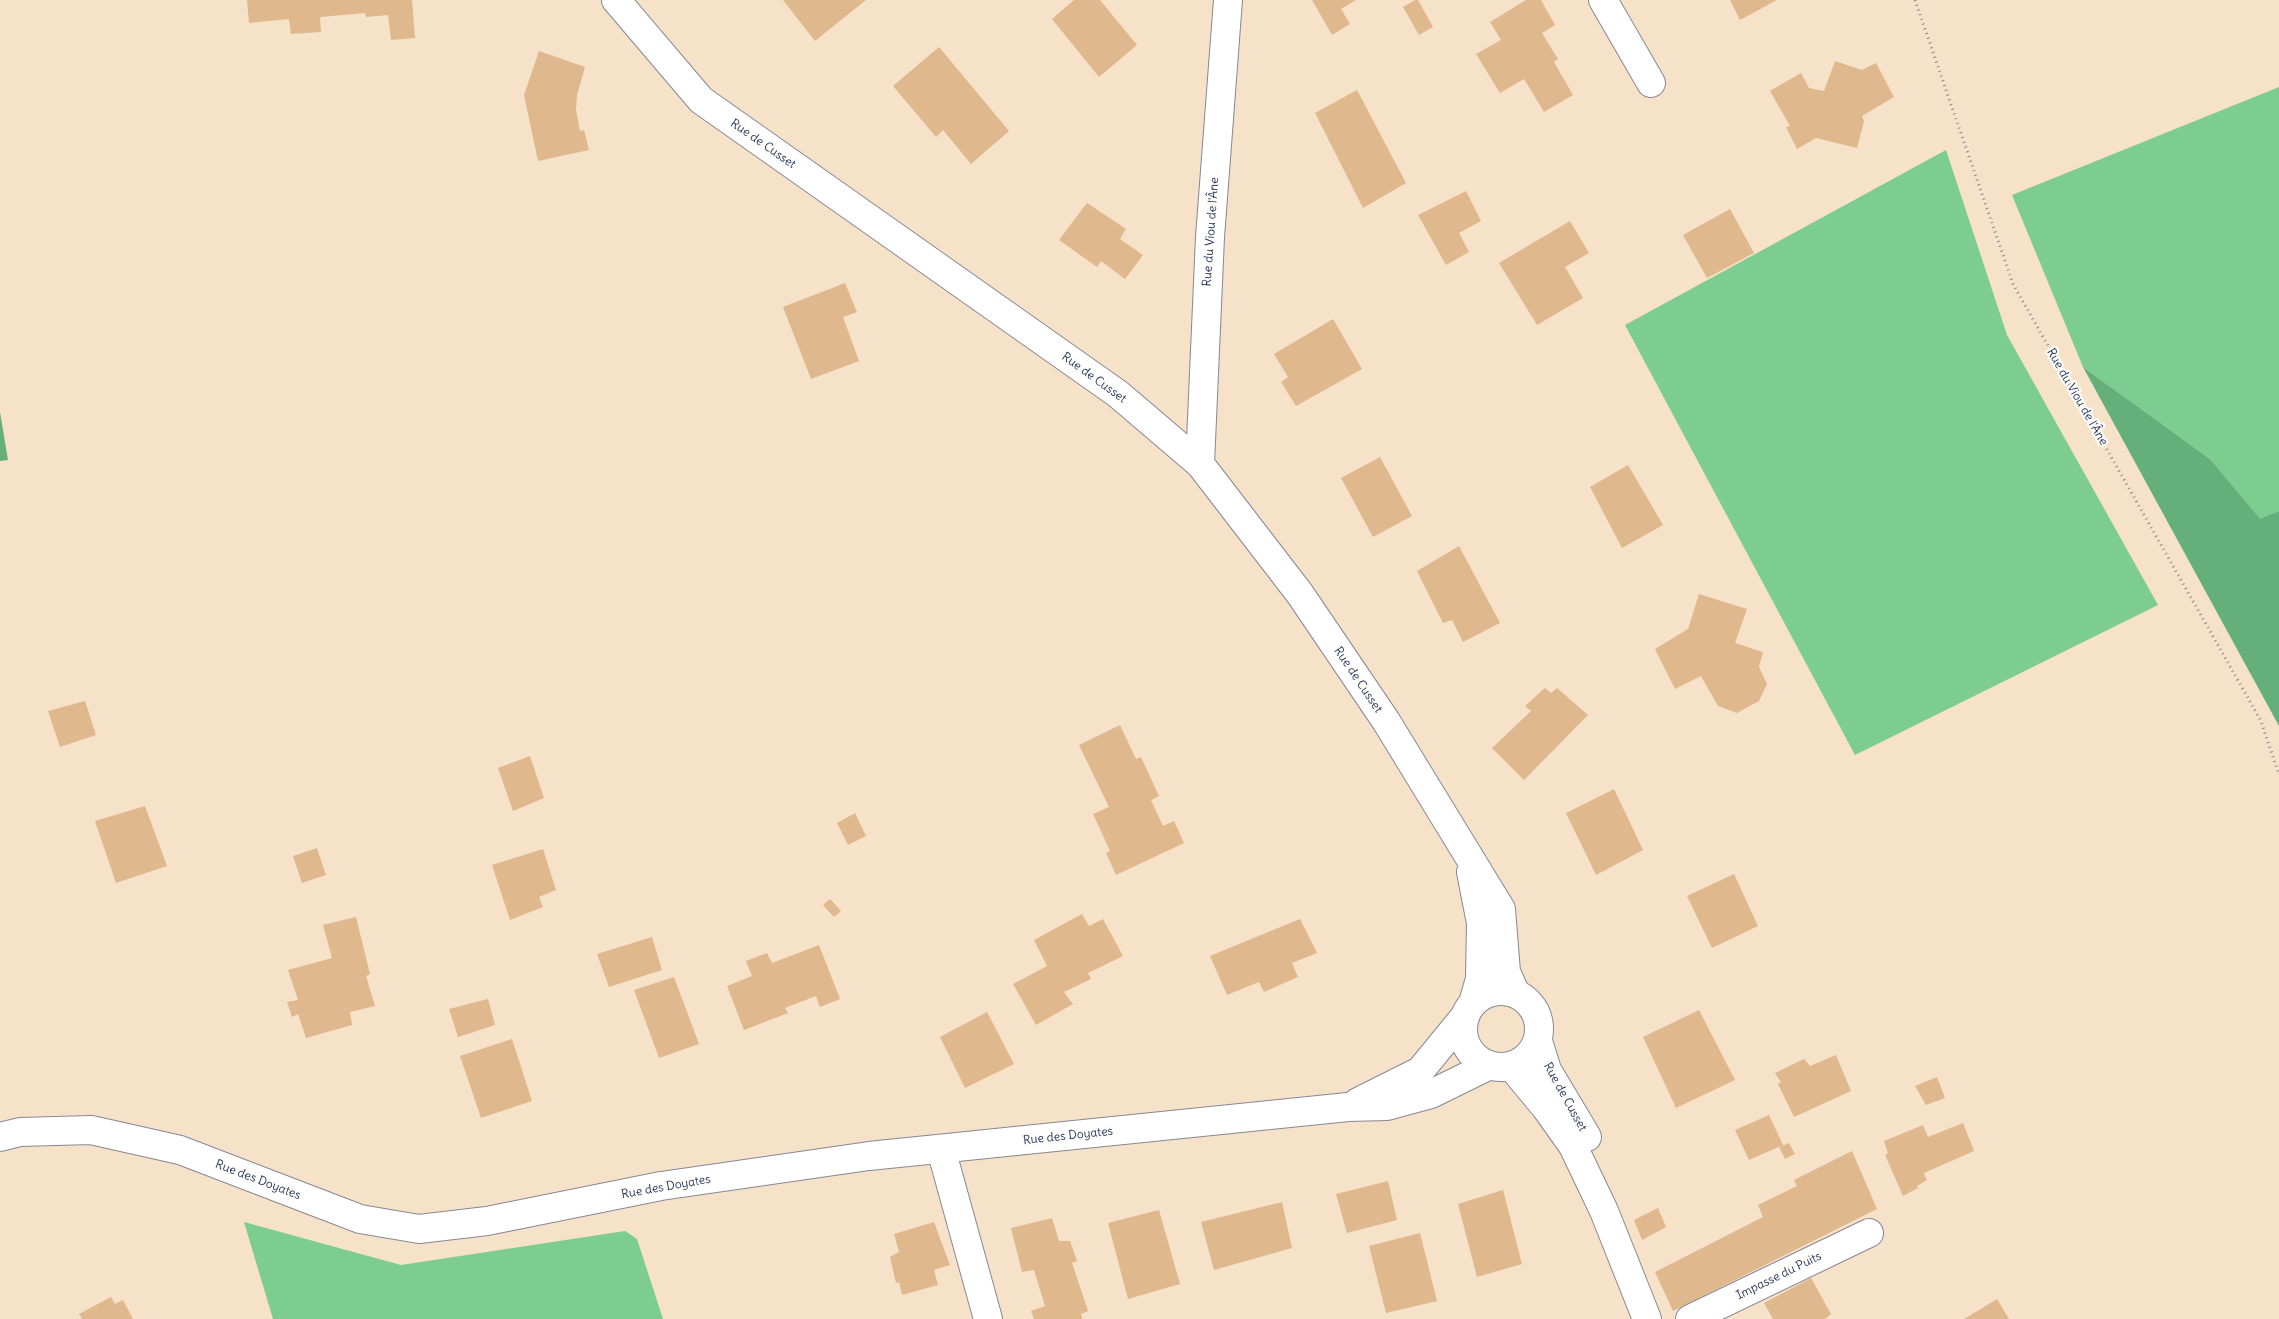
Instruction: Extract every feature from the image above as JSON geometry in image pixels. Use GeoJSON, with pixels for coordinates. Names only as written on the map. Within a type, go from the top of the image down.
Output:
{"type":"FeatureCollection","features":[{"type":"Feature","properties":{"kind":"street","name":"Rue de Cusset"},"geometry":{"type":"LineString","coordinates":[[616,0],[701,100],[1118,394],[1200,464],[1300,594],[1386,720],[1501,909],[1506,972],[1516,994]]}},
{"type":"Feature","properties":{"kind":"street","name":"Rue du Viou de l'Âne"},"geometry":{"type":"LineString","coordinates":[[1200,464],[1210,236],[1228,0]]}},
{"type":"Feature","properties":{"kind":"street"},"geometry":{"type":"LineString","coordinates":[[1603,0],[1651,83]]}},
{"type":"Feature","properties":{"kind":"street","name":"Rue de Cusset"},"geometry":{"type":"LineString","coordinates":[[1468,856],[1481,923],[1480,979],[1469,1009]]}},
{"type":"Feature","properties":{"kind":"street"},"geometry":{"type":"LineString","coordinates":[[1501,991],[1516,994],[1527,1001],[1537,1014],[1540,1029],[1538,1041],[1529,1057],[1500,1066],[1476,1059],[1466,1046],[1462,1033],[1469,1009],[1486,994],[1501,991]]}},
{"type":"Feature","properties":{"kind":"street","name":"Rue des Doyates"},"geometry":{"type":"LineString","coordinates":[[1348,1107],[1420,1071],[1469,1009]]}},
{"type":"Feature","properties":{"kind":"street","name":"Rue de Cusset"},"geometry":{"type":"LineString","coordinates":[[1538,1041],[1547,1070],[1587,1137],[1604,1211]]}},
{"type":"Feature","properties":{"kind":"street","name":"Rue de Cusset"},"geometry":{"type":"LineString","coordinates":[[1500,1066],[1546,1108],[1573,1146],[1604,1211],[1648,1319]]}},
{"type":"Feature","properties":{"kind":"street","name":"Rue des Doyates"},"geometry":{"type":"LineString","coordinates":[[0,1137],[20,1132],[91,1130],[180,1150],[360,1219],[419,1229],[487,1221],[661,1186],[870,1156],[1348,1107],[1387,1106],[1422,1096],[1500,1066]]}},
{"type":"Feature","properties":{"kind":"street"},"geometry":{"type":"LineString","coordinates":[[941,1149],[988,1319]]}},
{"type":"Feature","properties":{"kind":"street","name":"Impasse du Puits"},"geometry":{"type":"LineString","coordinates":[[1690,1319],[1869,1233]]}},
{"type":"Feature","properties":{"kind":"path","name":"Rue du Viou de l'Âne"},"geometry":{"type":"LineString","coordinates":[[1915,0],[2013,284],[2262,721],[2279,775]]}},
{"type":"Feature","properties":{"kind":"green space"},"geometry":{"type":"Polygon","coordinates":[[[2279,87],[2279,511],[2260,520],[2210,459],[2083,367],[2012,195],[2279,87]]]}},
{"type":"Feature","properties":{"kind":"green space"},"geometry":{"type":"Polygon","coordinates":[[[1946,150],[2007,335],[2158,605],[1855,755],[1625,325],[1946,150]]]}},
{"type":"Feature","properties":{"kind":"green space"},"geometry":{"type":"Polygon","coordinates":[[[2083,367],[2210,459],[2260,519],[2279,511],[2279,726],[2083,367]]]}},
{"type":"Feature","properties":{"kind":"green space"},"geometry":{"type":"Polygon","coordinates":[[[0,412],[8,460],[0,461],[0,412]]]}},
{"type":"Feature","properties":{"kind":"green space"},"geometry":{"type":"Polygon","coordinates":[[[244,1222],[401,1265],[625,1231],[637,1239],[663,1319],[273,1319],[244,1222]]]}},
{"type":"Feature","properties":{"kind":"building"},"geometry":{"type":"Polygon","coordinates":[[[247,0],[412,0],[415,38],[391,40],[388,15],[366,17],[365,13],[320,17],[321,32],[291,34],[289,19],[249,23],[247,0]]]}},
{"type":"Feature","properties":{"kind":"building"},"geometry":{"type":"Polygon","coordinates":[[[783,0],[866,0],[815,41],[783,0]]]}},
{"type":"Feature","properties":{"kind":"building"},"geometry":{"type":"Polygon","coordinates":[[[1074,0],[1100,0],[1137,45],[1099,77],[1052,19],[1074,0]]]}},
{"type":"Feature","properties":{"kind":"building"},"geometry":{"type":"Polygon","coordinates":[[[1312,0],[1356,0],[1341,9],[1350,24],[1332,35],[1312,0]]]}},
{"type":"Feature","properties":{"kind":"building"},"geometry":{"type":"Polygon","coordinates":[[[1418,0],[1433,27],[1419,35],[1403,7],[1418,0]]]}},
{"type":"Feature","properties":{"kind":"building"},"geometry":{"type":"Polygon","coordinates":[[[1526,0],[1541,0],[1555,25],[1542,33],[1558,59],[1554,62],[1573,95],[1544,112],[1524,79],[1500,93],[1476,54],[1501,40],[1490,22],[1526,0]]]}},
{"type":"Feature","properties":{"kind":"building"},"geometry":{"type":"Polygon","coordinates":[[[1730,0],[1777,0],[1740,20],[1730,0]]]}},
{"type":"Feature","properties":{"kind":"building"},"geometry":{"type":"Polygon","coordinates":[[[939,47],[1009,131],[971,164],[943,130],[936,137],[893,86],[939,47]]]}},
{"type":"Feature","properties":{"kind":"building"},"geometry":{"type":"Polygon","coordinates":[[[539,51],[585,67],[577,95],[576,110],[580,131],[584,130],[589,150],[538,161],[524,95],[539,51]]]}},
{"type":"Feature","properties":{"kind":"building"},"geometry":{"type":"Polygon","coordinates":[[[1835,61],[1862,70],[1876,63],[1894,97],[1862,116],[1864,121],[1857,148],[1816,138],[1797,149],[1786,127],[1790,126],[1770,91],[1801,73],[1809,88],[1824,91],[1835,61]]]}},
{"type":"Feature","properties":{"kind":"building"},"geometry":{"type":"Polygon","coordinates":[[[1357,90],[1406,183],[1363,208],[1315,113],[1357,90]]]}},
{"type":"Feature","properties":{"kind":"building"},"geometry":{"type":"Polygon","coordinates":[[[1466,191],[1481,221],[1459,233],[1469,252],[1446,265],[1418,215],[1466,191]]]}},
{"type":"Feature","properties":{"kind":"building"},"geometry":{"type":"Polygon","coordinates":[[[1087,203],[1126,229],[1120,239],[1143,255],[1125,279],[1101,261],[1097,267],[1059,240],[1087,203]]]}},
{"type":"Feature","properties":{"kind":"building"},"geometry":{"type":"Polygon","coordinates":[[[1730,209],[1754,253],[1707,278],[1683,235],[1730,209]]]}},
{"type":"Feature","properties":{"kind":"building"},"geometry":{"type":"Polygon","coordinates":[[[1570,221],[1589,253],[1565,267],[1583,298],[1537,325],[1499,263],[1570,221]]]}},
{"type":"Feature","properties":{"kind":"building"},"geometry":{"type":"Polygon","coordinates":[[[845,283],[857,312],[843,317],[859,361],[811,379],[783,307],[845,283]]]}},
{"type":"Feature","properties":{"kind":"building"},"geometry":{"type":"Polygon","coordinates":[[[1333,319],[1362,369],[1296,406],[1281,382],[1288,377],[1274,354],[1333,319]]]}},
{"type":"Feature","properties":{"kind":"building"},"geometry":{"type":"Polygon","coordinates":[[[1380,457],[1412,516],[1373,537],[1341,478],[1380,457]]]}},
{"type":"Feature","properties":{"kind":"building"},"geometry":{"type":"Polygon","coordinates":[[[1628,465],[1663,525],[1622,548],[1590,487],[1628,465]]]}},
{"type":"Feature","properties":{"kind":"building"},"geometry":{"type":"Polygon","coordinates":[[[1459,546],[1500,623],[1463,642],[1452,620],[1443,623],[1417,571],[1459,546]]]}},
{"type":"Feature","properties":{"kind":"building"},"geometry":{"type":"Polygon","coordinates":[[[1699,594],[1747,609],[1735,643],[1763,652],[1759,667],[1767,684],[1759,701],[1737,713],[1718,706],[1701,676],[1675,689],[1655,649],[1688,629],[1699,594]]]}},
{"type":"Feature","properties":{"kind":"building"},"geometry":{"type":"Polygon","coordinates":[[[1545,688],[1551,693],[1557,688],[1588,715],[1524,780],[1492,748],[1531,711],[1525,706],[1545,688]]]}},
{"type":"Feature","properties":{"kind":"building"},"geometry":{"type":"Polygon","coordinates":[[[85,701],[96,735],[60,747],[48,711],[85,701]]]}},
{"type":"Feature","properties":{"kind":"building"},"geometry":{"type":"Polygon","coordinates":[[[1120,725],[1136,759],[1141,757],[1159,796],[1151,800],[1163,826],[1174,821],[1184,843],[1116,875],[1106,853],[1110,851],[1093,814],[1109,807],[1079,745],[1120,725]]]}},
{"type":"Feature","properties":{"kind":"building"},"geometry":{"type":"Polygon","coordinates":[[[530,756],[544,798],[513,811],[498,768],[530,756]]]}},
{"type":"Feature","properties":{"kind":"building"},"geometry":{"type":"Polygon","coordinates":[[[1614,789],[1643,850],[1596,875],[1566,813],[1614,789]]]}},
{"type":"Feature","properties":{"kind":"building"},"geometry":{"type":"Polygon","coordinates":[[[145,806],[167,866],[116,883],[95,821],[145,806]]]}},
{"type":"Feature","properties":{"kind":"building"},"geometry":{"type":"Polygon","coordinates":[[[855,813],[866,836],[848,845],[837,823],[855,813]]]}},
{"type":"Feature","properties":{"kind":"building"},"geometry":{"type":"Polygon","coordinates":[[[317,848],[326,875],[302,883],[293,856],[317,848]]]}},
{"type":"Feature","properties":{"kind":"building"},"geometry":{"type":"Polygon","coordinates":[[[543,849],[556,890],[539,897],[543,907],[510,920],[492,865],[543,849]]]}},
{"type":"Feature","properties":{"kind":"building"},"geometry":{"type":"Polygon","coordinates":[[[1734,874],[1758,926],[1712,948],[1687,896],[1734,874]]]}},
{"type":"Feature","properties":{"kind":"building"},"geometry":{"type":"Polygon","coordinates":[[[830,899],[841,911],[834,917],[823,905],[830,899]]]}},
{"type":"Feature","properties":{"kind":"building"},"geometry":{"type":"Polygon","coordinates":[[[1082,914],[1089,926],[1103,919],[1123,956],[1088,973],[1091,979],[1064,992],[1073,1004],[1036,1025],[1013,984],[1047,966],[1034,940],[1082,914]]]}},
{"type":"Feature","properties":{"kind":"building"},"geometry":{"type":"Polygon","coordinates":[[[356,917],[370,974],[366,976],[375,1006],[350,1012],[352,1025],[306,1038],[298,1014],[292,1017],[287,1002],[298,1000],[288,970],[332,958],[323,925],[356,917]]]}},
{"type":"Feature","properties":{"kind":"building"},"geometry":{"type":"Polygon","coordinates":[[[1300,919],[1317,953],[1292,963],[1298,977],[1264,992],[1259,982],[1227,995],[1210,956],[1300,919]]]}},
{"type":"Feature","properties":{"kind":"building"},"geometry":{"type":"Polygon","coordinates":[[[652,937],[662,970],[609,987],[597,954],[652,937]]]}},
{"type":"Feature","properties":{"kind":"building"},"geometry":{"type":"Polygon","coordinates":[[[819,945],[840,999],[820,1007],[816,996],[785,1008],[788,1013],[744,1030],[727,986],[752,976],[746,961],[767,953],[772,963],[819,945]]]}},
{"type":"Feature","properties":{"kind":"building"},"geometry":{"type":"Polygon","coordinates":[[[674,977],[699,1044],[659,1058],[634,990],[674,977]]]}},
{"type":"Feature","properties":{"kind":"building"},"geometry":{"type":"Polygon","coordinates":[[[488,999],[495,1025],[458,1037],[449,1009],[488,999]]]}},
{"type":"Feature","properties":{"kind":"building"},"geometry":{"type":"Polygon","coordinates":[[[1699,1010],[1735,1080],[1676,1108],[1643,1037],[1699,1010]]]}},
{"type":"Feature","properties":{"kind":"building"},"geometry":{"type":"Polygon","coordinates":[[[987,1012],[1014,1064],[965,1088],[940,1037],[987,1012]]]}},
{"type":"Feature","properties":{"kind":"building"},"geometry":{"type":"Polygon","coordinates":[[[512,1039],[532,1101],[481,1118],[460,1056],[512,1039]]]}},
{"type":"Feature","properties":{"kind":"building"},"geometry":{"type":"Polygon","coordinates":[[[1836,1055],[1851,1091],[1794,1117],[1778,1084],[1781,1082],[1775,1073],[1804,1059],[1810,1066],[1836,1055]]]}},
{"type":"Feature","properties":{"kind":"building"},"geometry":{"type":"Polygon","coordinates":[[[1937,1077],[1945,1098],[1926,1105],[1915,1086],[1937,1077]]]}},
{"type":"Feature","properties":{"kind":"building"},"geometry":{"type":"Polygon","coordinates":[[[1769,1115],[1783,1145],[1749,1160],[1735,1130],[1769,1115]]]}},
{"type":"Feature","properties":{"kind":"building"},"geometry":{"type":"Polygon","coordinates":[[[1963,1123],[1974,1151],[1924,1173],[1927,1180],[1917,1186],[1918,1188],[1903,1196],[1885,1155],[1888,1153],[1884,1141],[1923,1125],[1928,1137],[1963,1123]]]}},
{"type":"Feature","properties":{"kind":"building"},"geometry":{"type":"Polygon","coordinates":[[[1789,1143],[1795,1154],[1785,1159],[1779,1147],[1789,1143]]]}},
{"type":"Feature","properties":{"kind":"building"},"geometry":{"type":"Polygon","coordinates":[[[1852,1151],[1877,1209],[1673,1311],[1655,1272],[1763,1217],[1758,1205],[1797,1186],[1794,1180],[1852,1151]]]}},
{"type":"Feature","properties":{"kind":"building"},"geometry":{"type":"Polygon","coordinates":[[[1388,1181],[1397,1220],[1347,1233],[1336,1194],[1388,1181]]]}},
{"type":"Feature","properties":{"kind":"building"},"geometry":{"type":"Polygon","coordinates":[[[1503,1190],[1522,1264],[1477,1277],[1458,1204],[1503,1190]]]}},
{"type":"Feature","properties":{"kind":"building"},"geometry":{"type":"Polygon","coordinates":[[[1282,1202],[1292,1248],[1214,1270],[1201,1222],[1282,1202]]]}},
{"type":"Feature","properties":{"kind":"building"},"geometry":{"type":"Polygon","coordinates":[[[1658,1208],[1666,1227],[1642,1240],[1634,1220],[1658,1208]]]}},
{"type":"Feature","properties":{"kind":"building"},"geometry":{"type":"Polygon","coordinates":[[[1159,1210],[1180,1284],[1128,1299],[1108,1223],[1159,1210]]]}},
{"type":"Feature","properties":{"kind":"building"},"geometry":{"type":"Polygon","coordinates":[[[1052,1218],[1059,1241],[1070,1241],[1077,1261],[1072,1263],[1088,1311],[1081,1314],[1082,1319],[1034,1319],[1031,1311],[1045,1306],[1034,1270],[1022,1272],[1011,1228],[1052,1218]]]}},
{"type":"Feature","properties":{"kind":"building"},"geometry":{"type":"Polygon","coordinates":[[[934,1222],[950,1265],[934,1270],[938,1285],[902,1295],[899,1282],[896,1283],[890,1257],[899,1252],[894,1234],[934,1222]]]}},
{"type":"Feature","properties":{"kind":"building"},"geometry":{"type":"Polygon","coordinates":[[[1420,1233],[1437,1301],[1386,1313],[1369,1246],[1420,1233]]]}},
{"type":"Feature","properties":{"kind":"building"},"geometry":{"type":"Polygon","coordinates":[[[1811,1278],[1831,1314],[1825,1319],[1773,1319],[1764,1303],[1811,1278]]]}},
{"type":"Feature","properties":{"kind":"building"},"geometry":{"type":"Polygon","coordinates":[[[111,1297],[115,1304],[123,1300],[133,1319],[82,1319],[79,1314],[111,1297]]]}},
{"type":"Feature","properties":{"kind":"building"},"geometry":{"type":"Polygon","coordinates":[[[1997,1299],[2009,1319],[1964,1319],[1997,1299]]]}}]}
